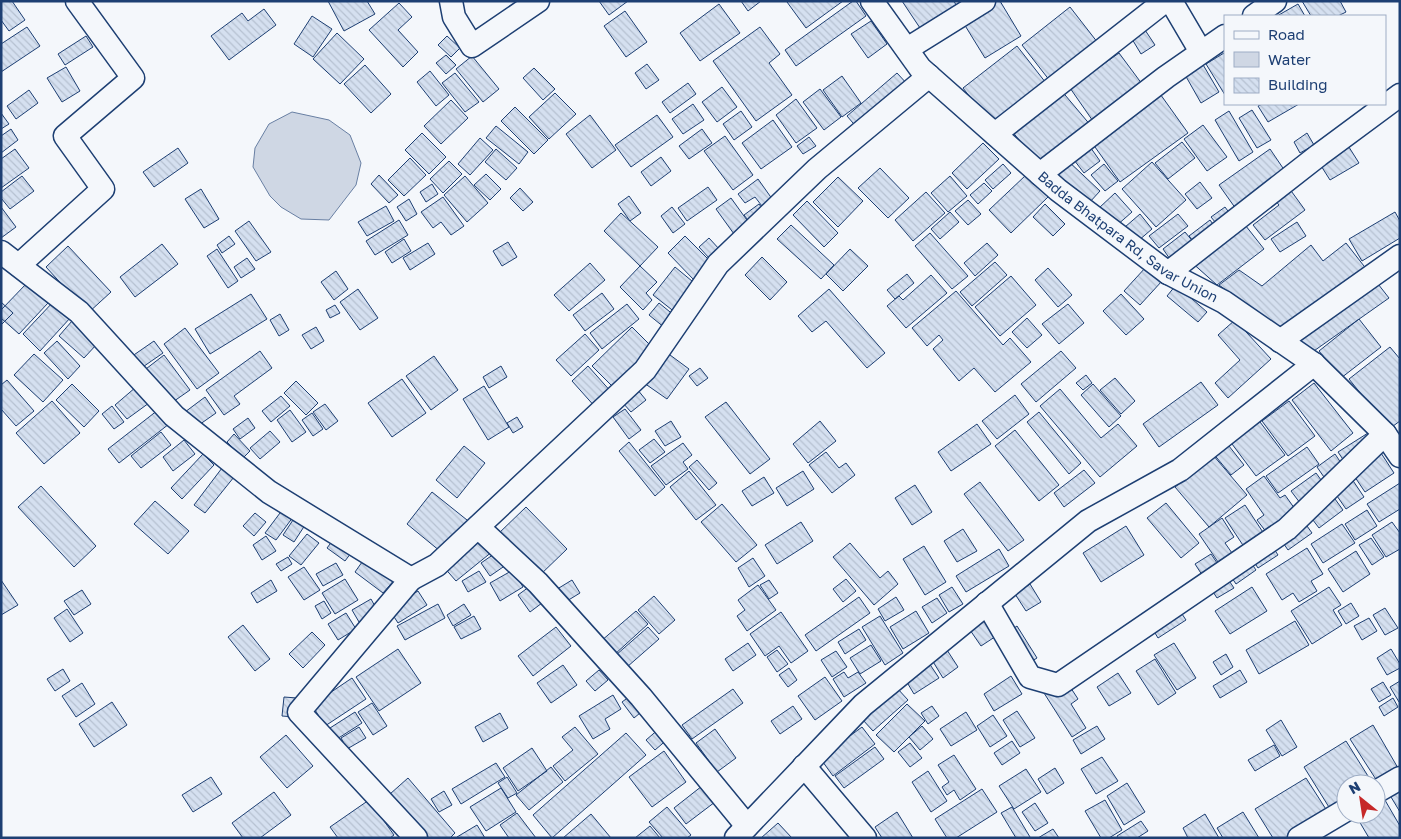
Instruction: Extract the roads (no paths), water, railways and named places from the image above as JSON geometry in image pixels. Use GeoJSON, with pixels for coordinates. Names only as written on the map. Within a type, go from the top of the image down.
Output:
{"type":"FeatureCollection","features":[{"type":"Feature","properties":{"kind":"street"},"geometry":{"type":"LineString","coordinates":[[77,1],[133,78],[65,136],[103,189],[10,259],[79,312],[174,416],[240,469],[269,492],[411,580]]}},
{"type":"Feature","properties":{"kind":"street"},"geometry":{"type":"LineString","coordinates":[[451,1],[454,17],[472,46],[538,1]]}},
{"type":"Feature","properties":{"kind":"street"},"geometry":{"type":"LineString","coordinates":[[907,49],[984,1]]}},
{"type":"Feature","properties":{"kind":"street"},"geometry":{"type":"LineString","coordinates":[[995,134],[1165,1]]}},
{"type":"Feature","properties":{"kind":"street"},"geometry":{"type":"LineString","coordinates":[[1171,1],[1202,52]]}},
{"type":"Feature","properties":{"kind":"street"},"geometry":{"type":"LineString","coordinates":[[1255,15],[1275,1]]}},
{"type":"Feature","properties":{"kind":"street","name":"Badda Bhatpara Rd, Savar Union"},"geometry":{"type":"LineString","coordinates":[[879,4],[920,68],[1058,190],[1168,273],[1224,302],[1314,364],[1385,434],[1400,456]]}},
{"type":"Feature","properties":{"kind":"street"},"geometry":{"type":"LineString","coordinates":[[1040,174],[1166,76],[1224,37]]}},
{"type":"Feature","properties":{"kind":"street"},"geometry":{"type":"LineString","coordinates":[[416,838],[299,712],[411,580],[437,565],[645,370],[718,264],[817,169],[929,76]]}},
{"type":"Feature","properties":{"kind":"street"},"geometry":{"type":"LineString","coordinates":[[1168,273],[1319,155],[1400,95]]}},
{"type":"Feature","properties":{"kind":"street"},"geometry":{"type":"LineString","coordinates":[[1280,340],[1400,256]]}},
{"type":"Feature","properties":{"kind":"street"},"geometry":{"type":"LineString","coordinates":[[478,527],[538,583],[642,697],[741,832],[863,705],[987,603],[1088,521],[1180,470],[1314,364]]}},
{"type":"Feature","properties":{"kind":"street"},"geometry":{"type":"LineString","coordinates":[[987,603],[1030,677],[1058,685],[1287,529],[1385,434]]}},
{"type":"Feature","properties":{"kind":"street"},"geometry":{"type":"LineString","coordinates":[[804,766],[865,838]]}},
{"type":"Feature","properties":{"kind":"street"},"geometry":{"type":"LineString","coordinates":[[1386,786],[1400,778]]}},
{"type":"Feature","properties":{"kind":"street"},"geometry":{"type":"LineString","coordinates":[[1299,838],[1336,816]]}},
{"type":"Feature","properties":{"kind":"water"},"geometry":{"type":"Polygon","coordinates":[[[292,112],[329,120],[350,135],[361,163],[356,185],[329,220],[301,219],[281,207],[270,196],[253,167],[255,148],[269,124],[292,112]]]}}]}
